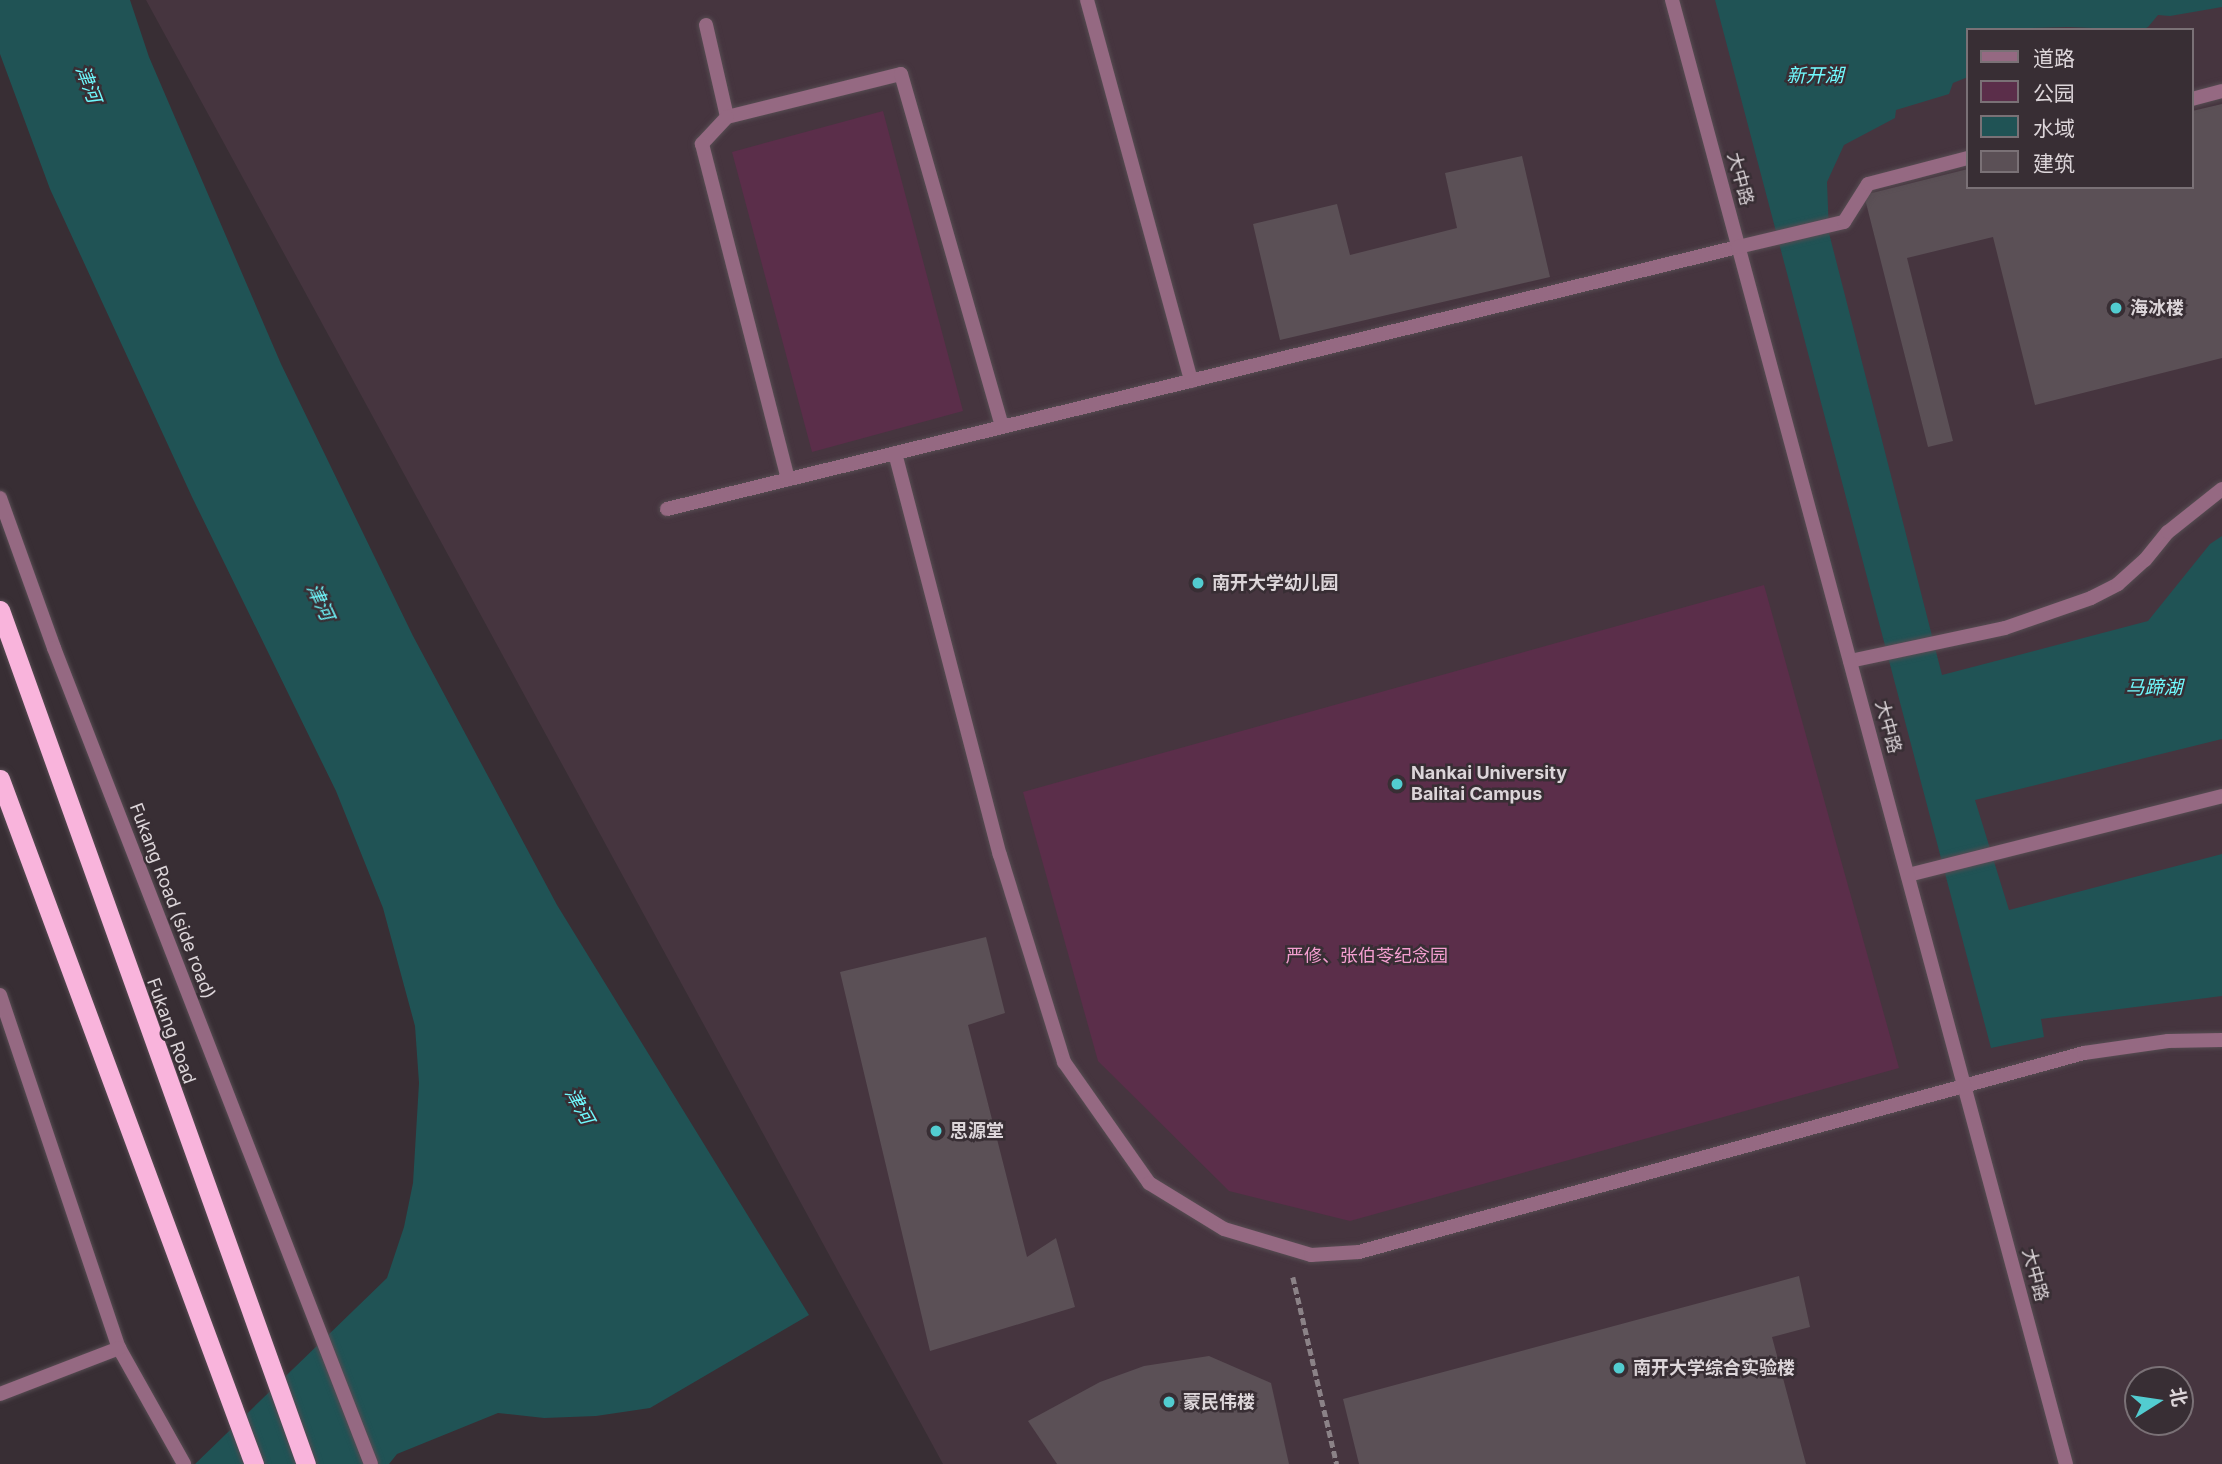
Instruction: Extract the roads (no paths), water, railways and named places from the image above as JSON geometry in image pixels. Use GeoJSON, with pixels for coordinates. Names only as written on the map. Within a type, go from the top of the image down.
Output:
{"type":"FeatureCollection","features":[{"type":"Feature","properties":{"kind":"highway","name":"Fukang Road"},"geometry":{"type":"LineString","coordinates":[[0,610],[306,1464]]}},
{"type":"Feature","properties":{"kind":"highway"},"geometry":{"type":"LineString","coordinates":[[0,779],[254,1464]]}},
{"type":"Feature","properties":{"kind":"street"},"geometry":{"type":"LineString","coordinates":[[1087,0],[1191,381]]}},
{"type":"Feature","properties":{"kind":"street","name":"大中路"},"geometry":{"type":"LineString","coordinates":[[1672,0],[2066,1464]]}},
{"type":"Feature","properties":{"kind":"street"},"geometry":{"type":"LineString","coordinates":[[706,25],[727,117]]}},
{"type":"Feature","properties":{"kind":"street"},"geometry":{"type":"LineString","coordinates":[[788,480],[702,144],[727,117],[901,74],[1002,427]]}},
{"type":"Feature","properties":{"kind":"street"},"geometry":{"type":"LineString","coordinates":[[2194,98],[2222,91]]}},
{"type":"Feature","properties":{"kind":"street"},"geometry":{"type":"LineString","coordinates":[[667,509],[1844,222],[1868,184],[1966,159]]}},
{"type":"Feature","properties":{"kind":"street"},"geometry":{"type":"LineString","coordinates":[[895,453],[1000,855],[1064,1062],[1149,1183],[1224,1228],[1311,1255],[1359,1252],[2084,1053],[2168,1041],[2222,1040]]}},
{"type":"Feature","properties":{"kind":"street"},"geometry":{"type":"LineString","coordinates":[[1850,661],[2004,628],[2091,598],[2118,584],[2145,560],[2168,532],[2222,489]]}},
{"type":"Feature","properties":{"kind":"street","name":"Fukang Road (side road)"},"geometry":{"type":"LineString","coordinates":[[0,498],[54,648],[371,1464]]}},
{"type":"Feature","properties":{"kind":"street"},"geometry":{"type":"LineString","coordinates":[[1908,875],[2222,796]]}},
{"type":"Feature","properties":{"kind":"street"},"geometry":{"type":"LineString","coordinates":[[0,995],[119,1348],[184,1462]]}},
{"type":"Feature","properties":{"kind":"street"},"geometry":{"type":"LineString","coordinates":[[0,1394],[119,1348]]}},
{"type":"Feature","properties":{"kind":"water","name":"津河"},"geometry":{"type":"Polygon","coordinates":[[[0,0],[130,0],[149,57],[281,364],[413,636],[557,905],[809,1315],[650,1408],[596,1416],[544,1418],[498,1413],[397,1454],[389,1464],[195,1464],[387,1278],[404,1227],[413,1183],[419,1083],[415,1026],[383,908],[336,791],[192,497],[50,189],[0,54],[0,0]]]}},
{"type":"Feature","properties":{"kind":"water"},"geometry":{"type":"Polygon","coordinates":[[[1715,0],[2222,0],[2222,7],[2170,16],[2158,15],[2146,28],[1966,28],[1966,78],[1953,83],[1949,94],[1896,110],[1895,118],[1844,145],[1827,182],[1829,233],[1942,675],[2148,621],[2210,544],[2222,536],[2222,739],[1975,800],[2009,910],[2222,854],[2222,996],[2041,1019],[2044,1037],[1991,1048],[1715,0]]]}},
{"type":"Feature","properties":{"kind":"place","name":"海冰楼"},"geometry":{"type":"Point","coordinates":[2116,308]}},
{"type":"Feature","properties":{"kind":"place","name":"南开大学幼儿园"},"geometry":{"type":"Point","coordinates":[1198,583]}},
{"type":"Feature","properties":{"kind":"place","name":"Nankai University Balitai Campus"},"geometry":{"type":"Point","coordinates":[1397,784]}},
{"type":"Feature","properties":{"kind":"place","name":"思源堂"},"geometry":{"type":"Point","coordinates":[936,1131]}},
{"type":"Feature","properties":{"kind":"place","name":"南开大学综合实验楼"},"geometry":{"type":"Point","coordinates":[1619,1368]}},
{"type":"Feature","properties":{"kind":"place","name":"蒙民伟楼"},"geometry":{"type":"Point","coordinates":[1169,1402]}},
{"type":"Feature","properties":{"kind":"water label","name":"新开湖"},"geometry":{"type":"Point","coordinates":[1815,76]}},
{"type":"Feature","properties":{"kind":"water label","name":"马蹄湖"},"geometry":{"type":"Point","coordinates":[2154,688]}},
{"type":"Feature","properties":{"kind":"park label","name":"严修、张伯苓纪念园"},"geometry":{"type":"Point","coordinates":[1367,956]}}]}
